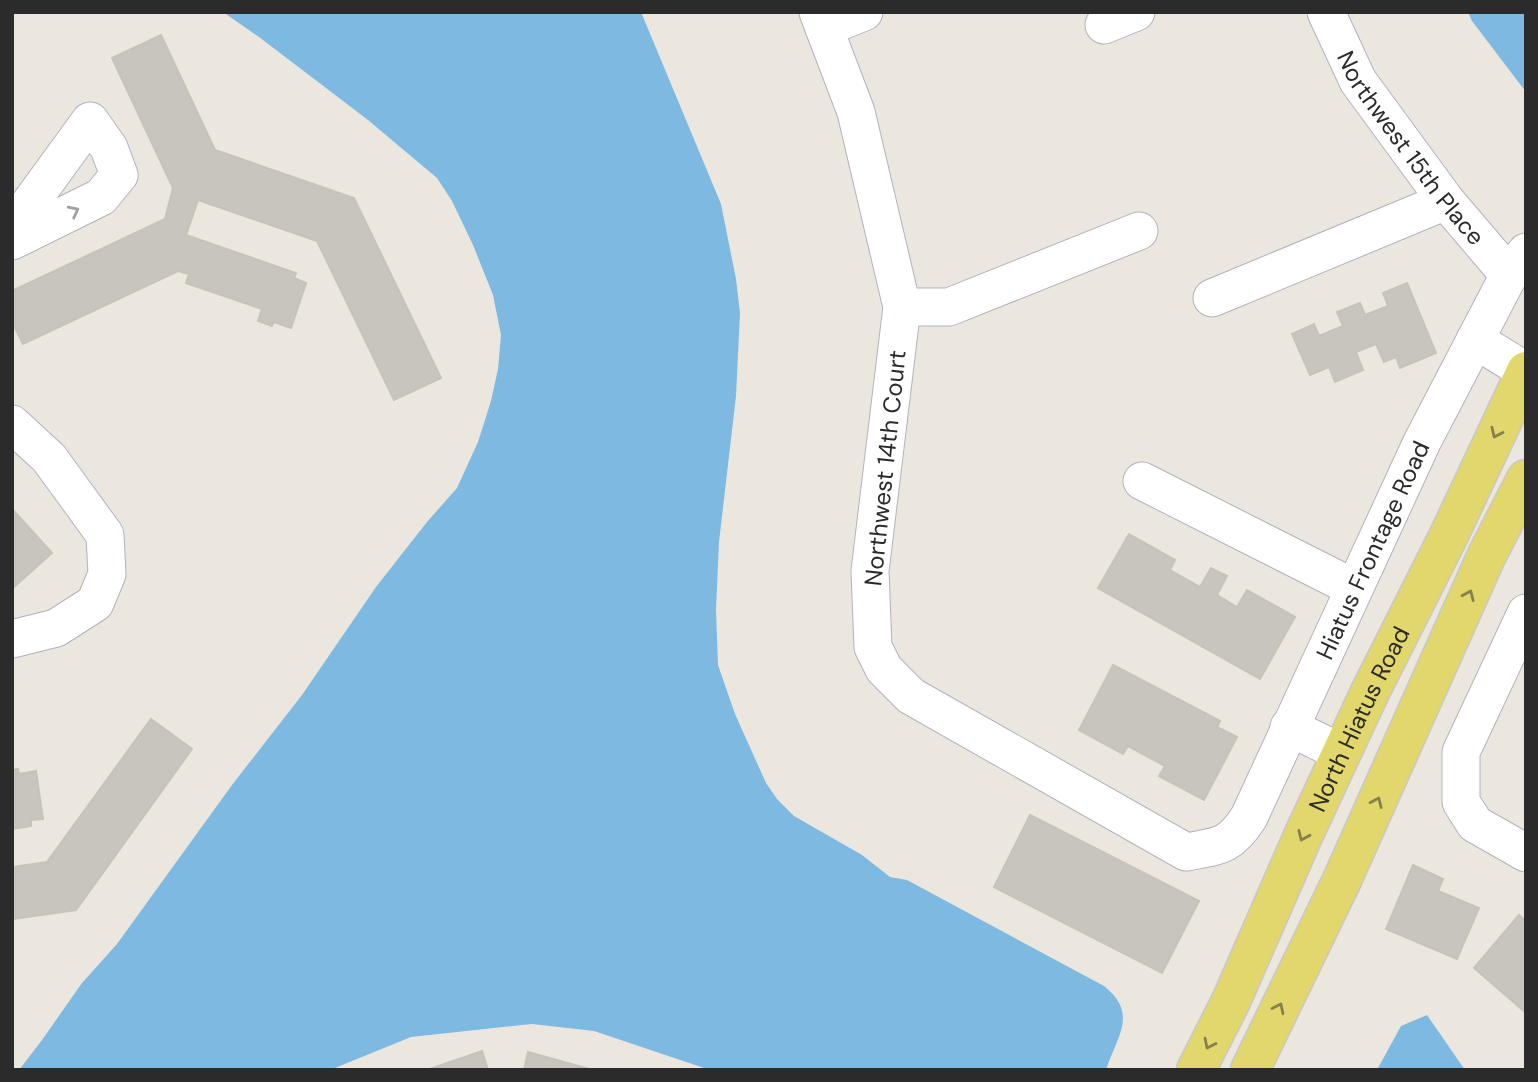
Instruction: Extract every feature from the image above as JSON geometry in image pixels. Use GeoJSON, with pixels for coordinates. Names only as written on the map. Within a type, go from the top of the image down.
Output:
{"type":"FeatureCollection","features":[{"type":"Feature","properties":{"kind":"main road","name":"North Hiatus Road"},"geometry":{"type":"LineString","coordinates":[[1196,1070],[1231,1001],[1370,692],[1449,536],[1526,371]]}},
{"type":"Feature","properties":{"kind":"main road","name":"North Hiatus Road"},"geometry":{"type":"LineString","coordinates":[[1250,1070],[1342,880],[1486,557],[1526,479]]}},
{"type":"Feature","properties":{"kind":"street"},"geometry":{"type":"LineString","coordinates":[[821,20],[863,12]]}},
{"type":"Feature","properties":{"kind":"street","name":"Northwest 15th Place"},"geometry":{"type":"LineString","coordinates":[[1326,12],[1358,80],[1446,201],[1518,263]]}},
{"type":"Feature","properties":{"kind":"street","name":"Northwest 14th Court"},"geometry":{"type":"LineString","coordinates":[[821,20],[856,112],[902,307],[870,571],[873,647],[884,669],[911,696],[1186,852],[1222,845]]}},
{"type":"Feature","properties":{"kind":"street"},"geometry":{"type":"LineString","coordinates":[[12,228],[90,121],[109,148],[119,175],[101,197],[12,241]]}},
{"type":"Feature","properties":{"kind":"street"},"geometry":{"type":"LineString","coordinates":[[1212,298],[1446,201]]}},
{"type":"Feature","properties":{"kind":"street"},"geometry":{"type":"LineString","coordinates":[[902,307],[949,307],[1139,230]]}},
{"type":"Feature","properties":{"kind":"street","name":"Hiatus Frontage Road"},"geometry":{"type":"LineString","coordinates":[[1222,845],[1238,834],[1249,817],[1422,442],[1518,263]]}},
{"type":"Feature","properties":{"kind":"street"},"geometry":{"type":"LineString","coordinates":[[1475,340],[1526,371]]}},
{"type":"Feature","properties":{"kind":"street"},"geometry":{"type":"LineString","coordinates":[[12,424],[49,458],[105,535],[107,574],[96,603],[56,628],[12,639]]}},
{"type":"Feature","properties":{"kind":"street"},"geometry":{"type":"LineString","coordinates":[[1142,481],[1354,588]]}},
{"type":"Feature","properties":{"kind":"street"},"geometry":{"type":"LineString","coordinates":[[1526,613],[1461,752],[1461,802],[1475,824],[1526,853]]}},
{"type":"Feature","properties":{"kind":"street"},"geometry":{"type":"LineString","coordinates":[[1289,727],[1342,753]]}},
{"type":"Feature","properties":{"kind":"water"},"geometry":{"type":"Polygon","coordinates":[[[223,12],[641,12],[721,204],[736,279],[740,313],[736,396],[719,542],[716,610],[718,665],[735,714],[766,783],[794,816],[862,855],[890,877],[907,880],[1104,986],[1115,996],[1121,1006],[1122,1026],[1106,1070],[710,1070],[594,1031],[532,1024],[411,1037],[330,1070],[19,1070],[82,983],[117,944],[232,785],[302,695],[376,587],[457,488],[478,442],[498,369],[501,335],[493,295],[452,201],[437,178],[368,120],[223,12]]]}},
{"type":"Feature","properties":{"kind":"water"},"geometry":{"type":"Polygon","coordinates":[[[1468,12],[1526,12],[1526,92],[1472,21],[1468,12]]]}},
{"type":"Feature","properties":{"kind":"water"},"geometry":{"type":"Polygon","coordinates":[[[1427,1015],[1465,1070],[1377,1070],[1401,1026],[1427,1015]]]}},
{"type":"Feature","properties":{"kind":"building"},"geometry":{"type":"Polygon","coordinates":[[[161,35],[215,150],[354,198],[441,378],[394,400],[317,241],[198,200],[186,235],[296,273],[294,278],[306,283],[291,328],[274,322],[272,326],[258,321],[262,309],[186,283],[189,274],[178,271],[23,344],[12,322],[12,291],[165,219],[173,188],[112,58],[161,35]]]}},
{"type":"Feature","properties":{"kind":"building"},"geometry":{"type":"Polygon","coordinates":[[[1407,283],[1436,353],[1400,368],[1396,357],[1384,362],[1376,344],[1356,352],[1363,370],[1335,382],[1329,367],[1310,375],[1292,334],[1314,324],[1319,336],[1343,326],[1337,312],[1360,303],[1365,315],[1388,306],[1383,293],[1407,283]]]}},
{"type":"Feature","properties":{"kind":"building"},"geometry":{"type":"Polygon","coordinates":[[[12,509],[52,553],[13,588],[12,586],[12,509]]]}},
{"type":"Feature","properties":{"kind":"building"},"geometry":{"type":"Polygon","coordinates":[[[1129,534],[1175,560],[1170,570],[1200,587],[1211,568],[1227,576],[1217,595],[1237,607],[1247,590],[1295,617],[1260,679],[1098,588],[1129,534]]]}},
{"type":"Feature","properties":{"kind":"building"},"geometry":{"type":"Polygon","coordinates":[[[1113,665],[1220,721],[1217,727],[1237,737],[1204,800],[1159,776],[1165,766],[1128,746],[1123,754],[1079,730],[1113,665]]]}},
{"type":"Feature","properties":{"kind":"building"},"geometry":{"type":"Polygon","coordinates":[[[151,719],[192,749],[76,910],[12,919],[12,867],[47,862],[151,719]]]}},
{"type":"Feature","properties":{"kind":"building"},"geometry":{"type":"Polygon","coordinates":[[[18,769],[19,774],[36,771],[43,819],[31,820],[31,826],[12,829],[12,770],[18,769]]]}},
{"type":"Feature","properties":{"kind":"building"},"geometry":{"type":"Polygon","coordinates":[[[1030,815],[1199,901],[1162,973],[994,887],[1030,815]]]}},
{"type":"Feature","properties":{"kind":"building"},"geometry":{"type":"Polygon","coordinates":[[[1413,865],[1443,879],[1438,891],[1479,908],[1457,959],[1386,929],[1413,865]]]}},
{"type":"Feature","properties":{"kind":"building"},"geometry":{"type":"Polygon","coordinates":[[[1519,915],[1526,921],[1526,1013],[1474,968],[1519,915]]]}},
{"type":"Feature","properties":{"kind":"building"},"geometry":{"type":"Polygon","coordinates":[[[482,1051],[488,1070],[427,1070],[482,1051]]]}},
{"type":"Feature","properties":{"kind":"building"},"geometry":{"type":"Polygon","coordinates":[[[528,1052],[593,1070],[524,1070],[528,1052]]]}}]}
